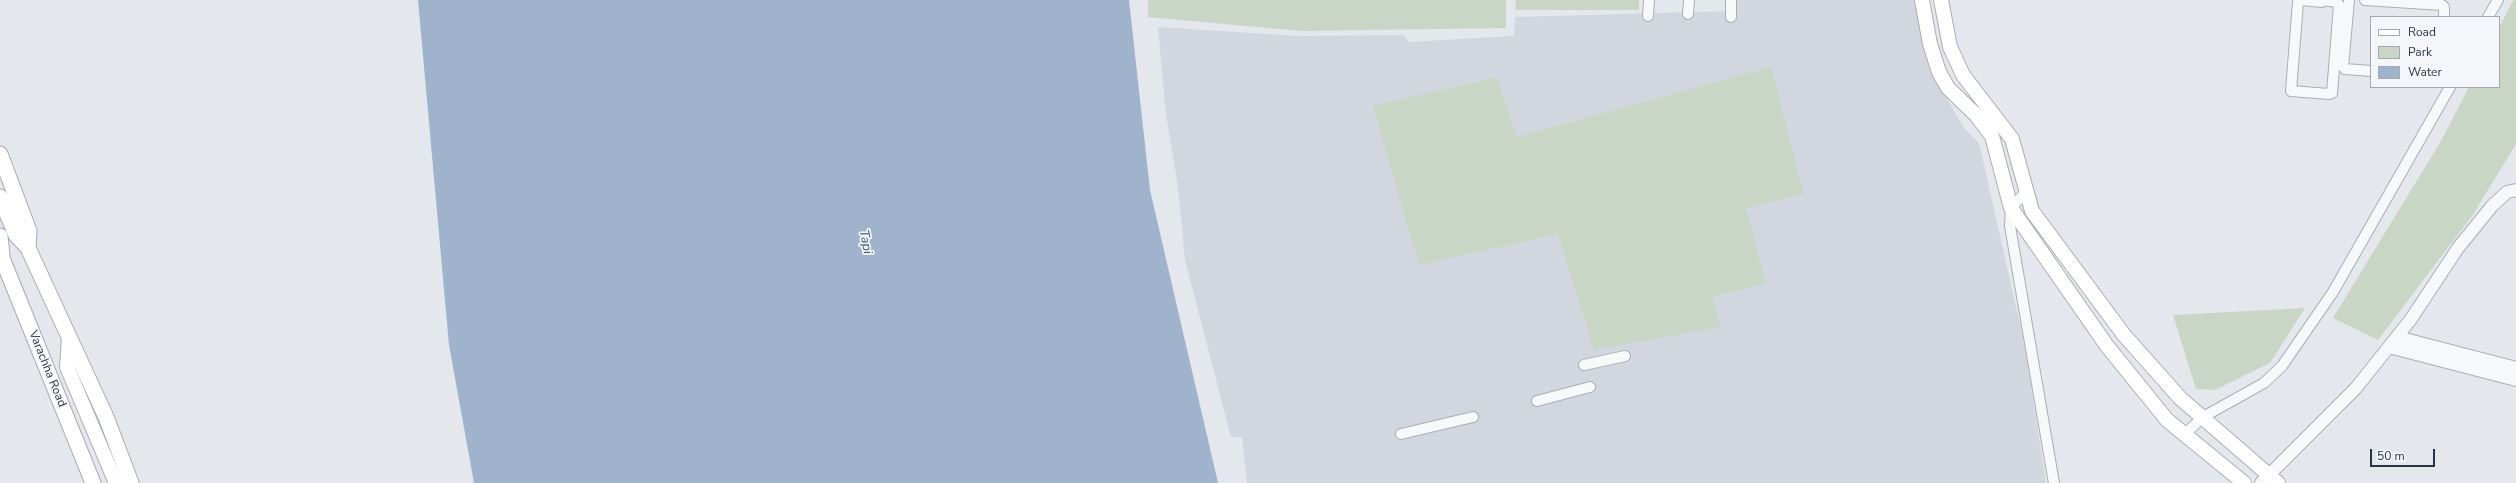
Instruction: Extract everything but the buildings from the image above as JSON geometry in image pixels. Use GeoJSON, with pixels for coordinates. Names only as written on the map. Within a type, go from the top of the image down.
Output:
{"type":"FeatureCollection","features":[{"type":"Feature","properties":{"kind":"main road"},"geometry":{"type":"LineString","coordinates":[[1922,0],[1930,44],[1939,72],[1948,88],[1976,115],[1992,136],[2011,208],[2107,346],[2167,420],[2244,483]]}},
{"type":"Feature","properties":{"kind":"main road"},"geometry":{"type":"LineString","coordinates":[[1941,0],[1950,47],[1963,75],[2012,139],[2032,210],[2124,335],[2180,398],[2270,480]]}},
{"type":"Feature","properties":{"kind":"main road"},"geometry":{"type":"LineString","coordinates":[[0,154],[29,231],[28,248]]}},
{"type":"Feature","properties":{"kind":"main road"},"geometry":{"type":"LineString","coordinates":[[0,197],[16,235],[28,248],[106,417],[131,483]]}},
{"type":"Feature","properties":{"kind":"main road","name":"Varachha Road"},"geometry":{"type":"LineString","coordinates":[[0,236],[1,254],[92,483]]}},
{"type":"Feature","properties":{"kind":"main road"},"geometry":{"type":"LineString","coordinates":[[69,337],[67,367],[116,483]]}},
{"type":"Feature","properties":{"kind":"main road"},"geometry":{"type":"LineString","coordinates":[[43,359],[56,366],[61,372],[110,483]]}},
{"type":"Feature","properties":{"kind":"street"},"geometry":{"type":"LineString","coordinates":[[1648,16],[1649,0]]}},
{"type":"Feature","properties":{"kind":"street"},"geometry":{"type":"LineString","coordinates":[[1688,14],[1689,0]]}},
{"type":"Feature","properties":{"kind":"street"},"geometry":{"type":"LineString","coordinates":[[1731,0],[1731,17]]}},
{"type":"Feature","properties":{"kind":"street"},"geometry":{"type":"LineString","coordinates":[[2301,0],[2322,1],[2337,2],[2339,5],[2332,93],[2294,93],[2291,91],[2298,2],[2301,0]]}},
{"type":"Feature","properties":{"kind":"street"},"geometry":{"type":"LineString","coordinates":[[2349,0],[2343,67],[2345,69],[2370,71]]}},
{"type":"Feature","properties":{"kind":"street"},"geometry":{"type":"LineString","coordinates":[[2366,0],[2442,5],[2444,7],[2444,16]]}},
{"type":"Feature","properties":{"kind":"street"},"geometry":{"type":"LineString","coordinates":[[2489,16],[2498,0]]}},
{"type":"Feature","properties":{"kind":"street"},"geometry":{"type":"LineString","coordinates":[[2185,434],[2203,418],[2264,383],[2282,366],[2333,292],[2449,88]]}},
{"type":"Feature","properties":{"kind":"street"},"geometry":{"type":"LineString","coordinates":[[2270,480],[2356,388],[2397,337],[2458,248],[2497,199],[2507,192],[2516,190]]}},
{"type":"Feature","properties":{"kind":"street"},"geometry":{"type":"LineString","coordinates":[[2026,192],[2011,208],[2010,226],[2054,483]]}},
{"type":"Feature","properties":{"kind":"street"},"geometry":{"type":"LineString","coordinates":[[2397,337],[2516,368]]}},
{"type":"Feature","properties":{"kind":"street"},"geometry":{"type":"LineString","coordinates":[[2389,347],[2516,380]]}},
{"type":"Feature","properties":{"kind":"street"},"geometry":{"type":"LineString","coordinates":[[1584,365],[1625,356]]}},
{"type":"Feature","properties":{"kind":"street"},"geometry":{"type":"LineString","coordinates":[[1537,401],[1590,386]]}},
{"type":"Feature","properties":{"kind":"street"},"geometry":{"type":"LineString","coordinates":[[1401,434],[1473,417]]}},
{"type":"Feature","properties":{"kind":"shaded area"},"geometry":{"type":"Polygon","coordinates":[[[1732,0],[1918,0],[1929,68],[1964,128],[1979,143],[2025,347],[2046,483],[1247,483],[1242,437],[1231,437],[1185,260],[1178,187],[1166,115],[1158,27],[1298,36],[1403,35],[1409,42],[1514,36],[1515,17],[1731,11],[1732,0]]]}},
{"type":"Feature","properties":{"kind":"green space"},"geometry":{"type":"Polygon","coordinates":[[[1148,0],[1506,0],[1506,28],[1302,31],[1148,17],[1148,0]]]}},
{"type":"Feature","properties":{"kind":"green space"},"geometry":{"type":"Polygon","coordinates":[[[1516,0],[1639,0],[1639,10],[1515,10],[1516,0]]]}},
{"type":"Feature","properties":{"kind":"green space"},"geometry":{"type":"Polygon","coordinates":[[[2513,0],[2516,0],[2516,144],[2472,216],[2378,340],[2333,318],[2441,141],[2468,88],[2500,88],[2500,26],[2513,0]]]}},
{"type":"Feature","properties":{"kind":"green space"},"geometry":{"type":"Polygon","coordinates":[[[1771,67],[1804,194],[1746,208],[1766,284],[1712,297],[1721,327],[1594,350],[1558,234],[1419,265],[1373,106],[1497,77],[1517,137],[1771,67]]]}},
{"type":"Feature","properties":{"kind":"green space"},"geometry":{"type":"Polygon","coordinates":[[[2305,308],[2270,363],[2215,390],[2196,389],[2173,315],[2305,308]]]}},
{"type":"Feature","properties":{"kind":"water","name":"Tapi"},"geometry":{"type":"Polygon","coordinates":[[[418,0],[1129,0],[1150,190],[1218,483],[474,483],[449,345],[418,0]]]}}]}
